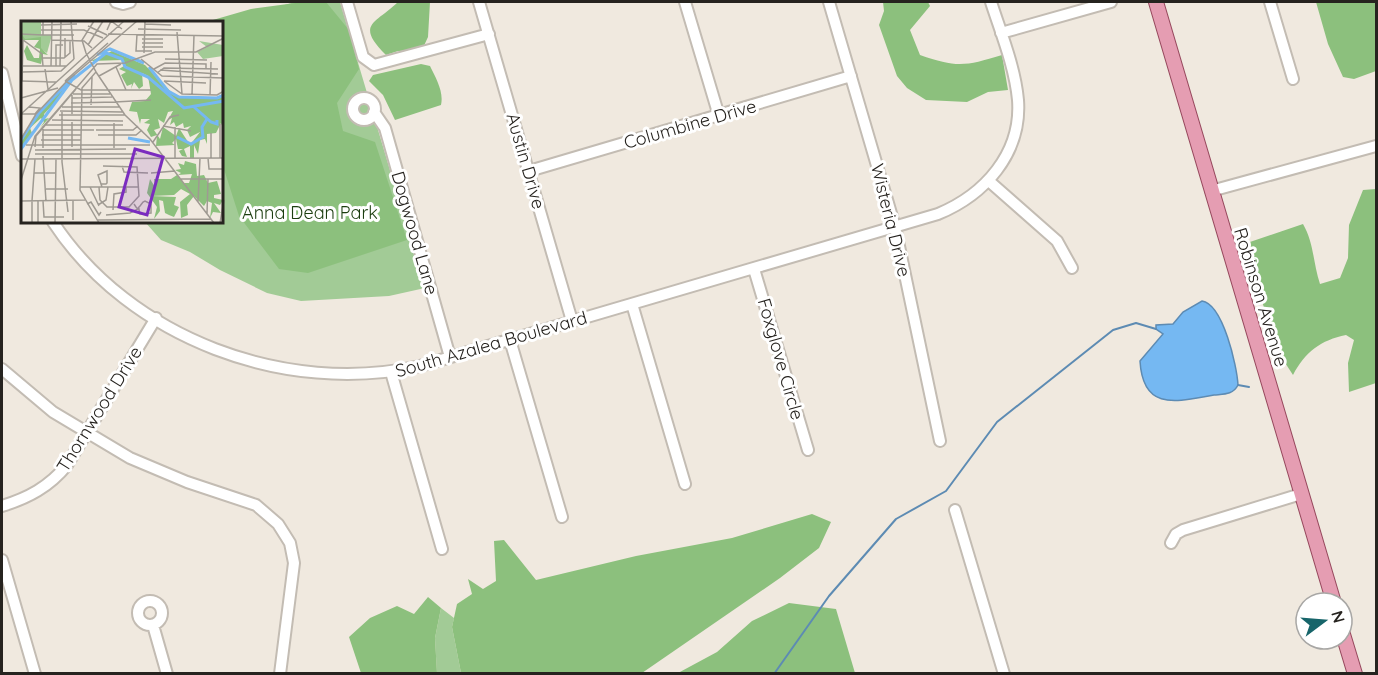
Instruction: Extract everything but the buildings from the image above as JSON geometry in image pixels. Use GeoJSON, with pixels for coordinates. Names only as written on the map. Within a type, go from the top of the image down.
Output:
{"type":"FeatureCollection","features":[{"type":"Feature","properties":{"kind":"main road","name":"Robinson Avenue"},"geometry":{"type":"LineString","coordinates":[[1155,2],[1330,591]]}},
{"type":"Feature","properties":{"kind":"main road"},"geometry":{"type":"LineString","coordinates":[[1348,651],[1354,674]]}},
{"type":"Feature","properties":{"kind":"street"},"geometry":{"type":"LineString","coordinates":[[116,2],[123,4],[130,2]]}},
{"type":"Feature","properties":{"kind":"street"},"geometry":{"type":"LineString","coordinates":[[347,2],[363,57],[374,65],[489,34]]}},
{"type":"Feature","properties":{"kind":"street","name":"Austin Drive"},"geometry":{"type":"LineString","coordinates":[[480,2],[572,321]]}},
{"type":"Feature","properties":{"kind":"street"},"geometry":{"type":"LineString","coordinates":[[685,2],[719,116]]}},
{"type":"Feature","properties":{"kind":"street","name":"Wisteria Drive"},"geometry":{"type":"LineString","coordinates":[[829,2],[895,227],[940,441]]}},
{"type":"Feature","properties":{"kind":"street"},"geometry":{"type":"LineString","coordinates":[[992,2],[1015,85],[1018,112],[1007,152],[990,182],[1057,241],[1072,268]]}},
{"type":"Feature","properties":{"kind":"street"},"geometry":{"type":"LineString","coordinates":[[1001,33],[1111,2]]}},
{"type":"Feature","properties":{"kind":"street"},"geometry":{"type":"LineString","coordinates":[[1270,2],[1293,79]]}},
{"type":"Feature","properties":{"kind":"street"},"geometry":{"type":"LineString","coordinates":[[2,73],[21,152]]}},
{"type":"Feature","properties":{"kind":"street","name":"Columbine Drive"},"geometry":{"type":"LineString","coordinates":[[529,171],[851,76]]}},
{"type":"Feature","properties":{"kind":"street","name":"Dogwood Lane"},"geometry":{"type":"LineString","coordinates":[[374,112],[385,128],[450,357]]}},
{"type":"Feature","properties":{"kind":"street"},"geometry":{"type":"LineString","coordinates":[[1211,191],[1377,147]]}},
{"type":"Feature","properties":{"kind":"street","name":"South Azalea Boulevard"},"geometry":{"type":"LineString","coordinates":[[55,224],[96,273],[127,299],[156,318],[215,349],[268,366],[331,375],[391,372],[510,340],[950,209],[974,196],[990,182]]}},
{"type":"Feature","properties":{"kind":"street","name":"Foxglove Circle"},"geometry":{"type":"LineString","coordinates":[[754,268],[808,450]]}},
{"type":"Feature","properties":{"kind":"street"},"geometry":{"type":"LineString","coordinates":[[632,304],[685,484]]}},
{"type":"Feature","properties":{"kind":"street","name":"Thornwood Drive"},"geometry":{"type":"LineString","coordinates":[[2,506],[23,499],[47,486],[67,465],[156,318]]}},
{"type":"Feature","properties":{"kind":"street"},"geometry":{"type":"LineString","coordinates":[[510,340],[562,517]]}},
{"type":"Feature","properties":{"kind":"street"},"geometry":{"type":"LineString","coordinates":[[2,369],[33,397],[87,433],[165,474],[262,509],[283,530],[292,550],[294,563],[280,674]]}},
{"type":"Feature","properties":{"kind":"street"},"geometry":{"type":"LineString","coordinates":[[391,372],[442,549]]}},
{"type":"Feature","properties":{"kind":"street"},"geometry":{"type":"LineString","coordinates":[[1172,543],[1176,534],[1183,530],[1301,494]]}},
{"type":"Feature","properties":{"kind":"street"},"geometry":{"type":"LineString","coordinates":[[955,510],[1004,674]]}},
{"type":"Feature","properties":{"kind":"street"},"geometry":{"type":"LineString","coordinates":[[2,560],[35,674]]}},
{"type":"Feature","properties":{"kind":"street"},"geometry":{"type":"LineString","coordinates":[[153,625],[167,674]]}},
{"type":"Feature","properties":{"kind":"green space","name":"Anna Dean Park"},"geometry":{"type":"Polygon","coordinates":[[[295,2],[340,2],[425,288],[389,296],[301,301],[267,293],[220,270],[190,252],[161,240],[147,224],[224,224],[224,22],[295,2]]]}},
{"type":"Feature","properties":{"kind":"green space","name":"Anna Dean Park"},"geometry":{"type":"Polygon","coordinates":[[[303,2],[326,2],[349,30],[359,69],[337,103],[343,131],[375,142],[407,240],[308,273],[279,269],[239,216],[224,169],[224,21],[209,21],[251,9],[303,2]]]}},
{"type":"Feature","properties":{"kind":"green space"},"geometry":{"type":"Polygon","coordinates":[[[398,2],[430,2],[428,37],[422,50],[398,51],[386,55],[377,45],[370,30],[376,20],[398,2]]]}},
{"type":"Feature","properties":{"kind":"green space"},"geometry":{"type":"Polygon","coordinates":[[[883,2],[928,2],[930,6],[910,30],[920,55],[943,62],[961,64],[1002,55],[1008,90],[988,92],[967,102],[926,100],[907,88],[897,76],[879,25],[884,11],[883,2]]]}},
{"type":"Feature","properties":{"kind":"green space"},"geometry":{"type":"Polygon","coordinates":[[[1316,2],[1376,2],[1376,71],[1354,79],[1343,77],[1328,44],[1316,2]]]}},
{"type":"Feature","properties":{"kind":"green space"},"geometry":{"type":"Polygon","coordinates":[[[421,64],[430,66],[435,75],[442,100],[441,105],[395,120],[383,95],[369,81],[373,75],[421,64]]]}},
{"type":"Feature","properties":{"kind":"green space"},"geometry":{"type":"Polygon","coordinates":[[[1376,189],[1376,383],[1349,392],[1348,363],[1354,340],[1346,335],[1329,340],[1315,348],[1293,375],[1278,352],[1244,244],[1303,224],[1309,238],[1320,284],[1340,278],[1348,258],[1349,225],[1363,190],[1376,189]]]}},
{"type":"Feature","properties":{"kind":"green space"},"geometry":{"type":"Polygon","coordinates":[[[812,514],[831,522],[819,548],[780,578],[642,673],[461,673],[452,627],[457,604],[472,594],[468,579],[483,589],[496,581],[494,541],[504,540],[536,580],[636,556],[732,538],[812,514]]]}},
{"type":"Feature","properties":{"kind":"green space"},"geometry":{"type":"Polygon","coordinates":[[[428,597],[441,608],[435,638],[437,673],[361,673],[349,637],[370,618],[397,606],[414,614],[428,597]]]}},
{"type":"Feature","properties":{"kind":"green space"},"geometry":{"type":"Polygon","coordinates":[[[789,603],[836,609],[855,673],[678,673],[717,652],[752,621],[789,603]]]}},
{"type":"Feature","properties":{"kind":"green space"},"geometry":{"type":"Polygon","coordinates":[[[441,608],[454,618],[452,627],[461,673],[437,674],[435,638],[441,608]]]}},
{"type":"Feature","properties":{"kind":"water"},"geometry":{"type":"Polygon","coordinates":[[[1202,301],[1210,305],[1216,313],[1228,337],[1238,385],[1234,391],[1228,393],[1188,400],[1165,400],[1148,389],[1140,361],[1163,334],[1156,329],[1156,325],[1173,324],[1183,312],[1202,301]]]}},
{"type":"Feature","properties":{"kind":"waterway"},"geometry":{"type":"LineString","coordinates":[[774,674],[829,596],[896,519],[946,491],[997,422],[1113,330],[1136,323],[1156,329]]}},
{"type":"Feature","properties":{"kind":"waterway"},"geometry":{"type":"LineString","coordinates":[[1238,385],[1249,387]]}}]}
